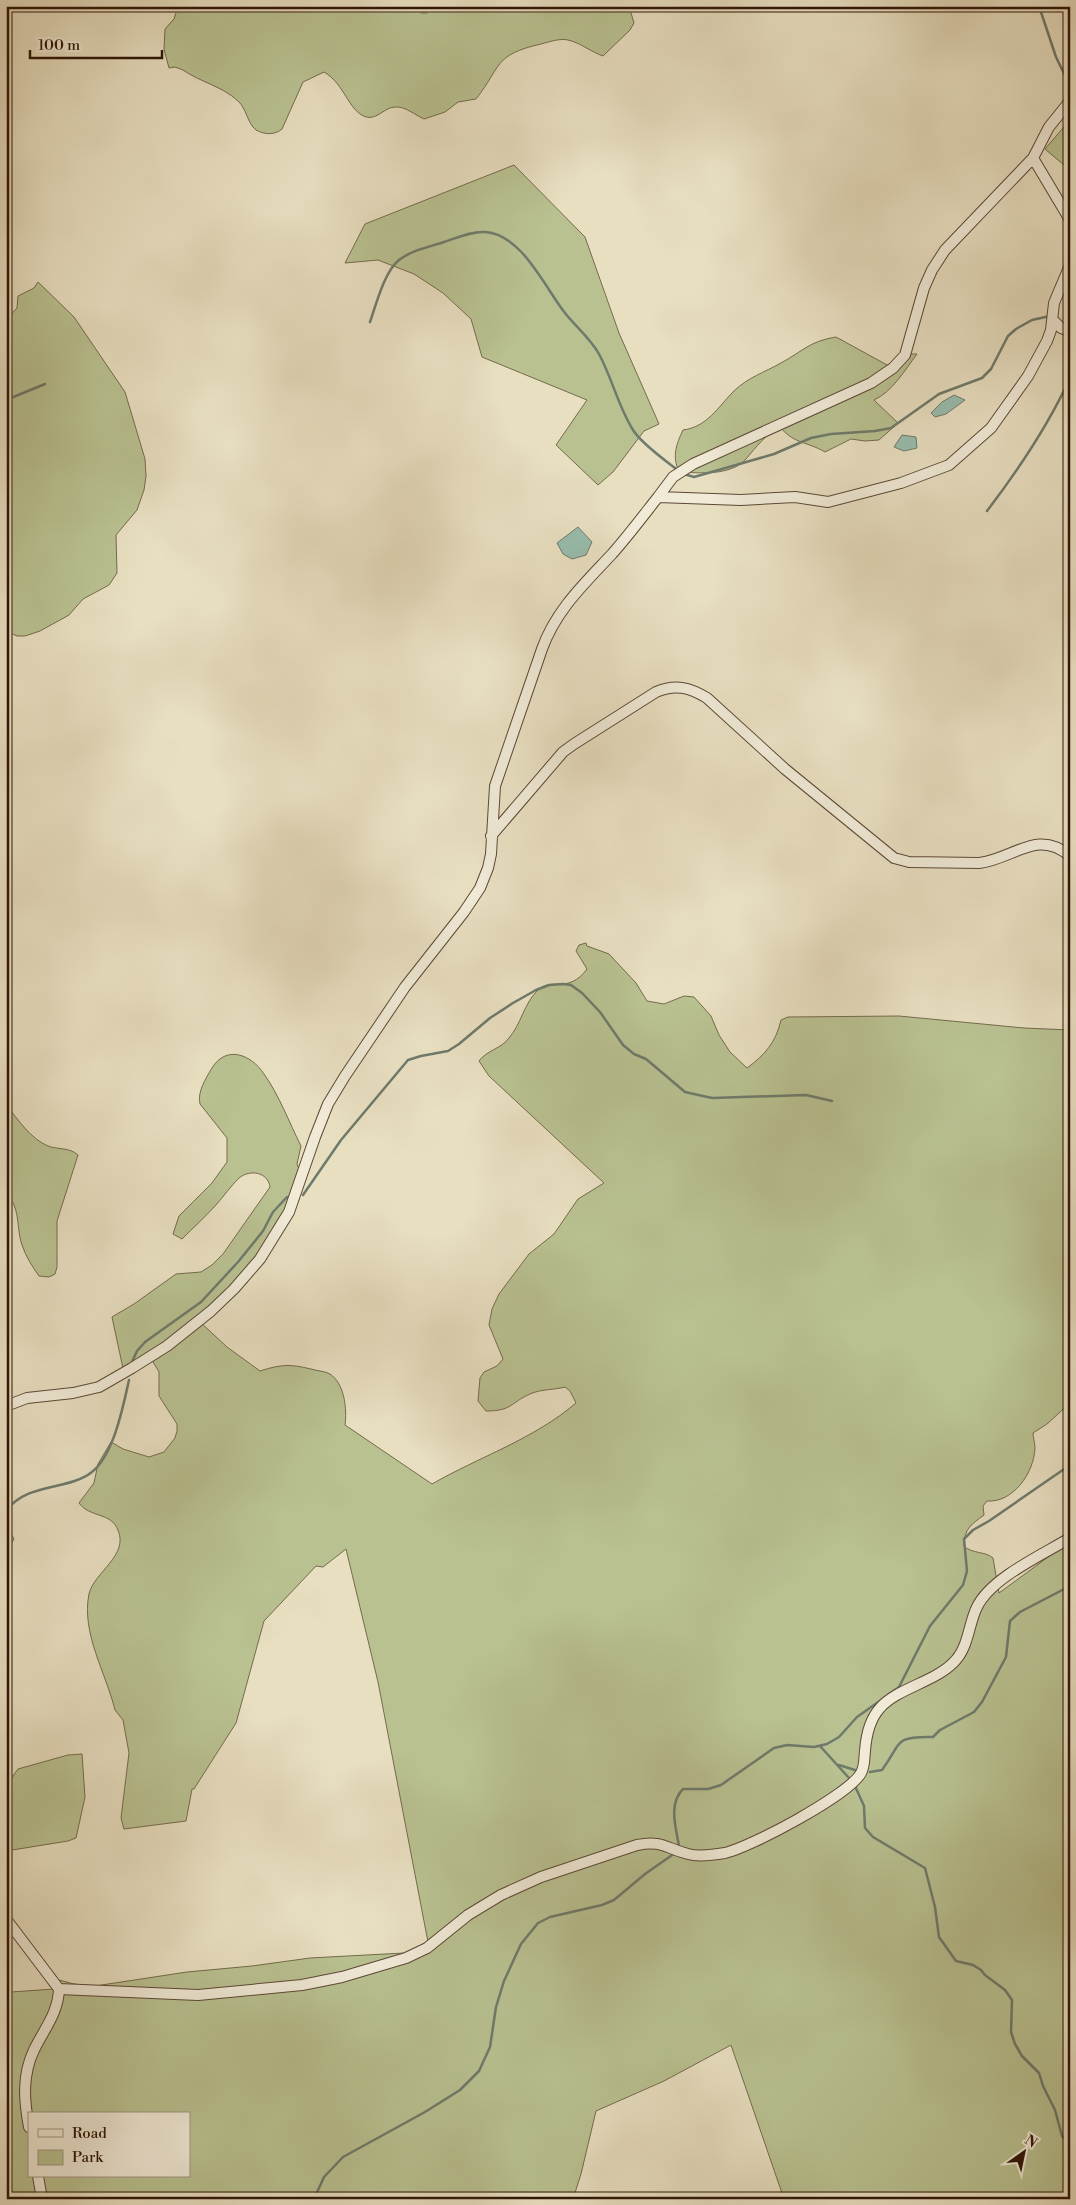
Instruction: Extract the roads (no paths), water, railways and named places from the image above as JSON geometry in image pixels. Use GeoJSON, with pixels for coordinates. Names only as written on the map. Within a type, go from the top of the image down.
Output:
{"type":"FeatureCollection","features":[{"type":"Feature","properties":{"kind":"street"},"geometry":{"type":"LineString","coordinates":[[6,1406],[27,1398],[66,1394],[99,1386],[153,1355],[188,1330],[211,1311],[247,1275],[289,1212],[328,1104],[411,979],[474,898],[488,868],[495,786],[546,640],[566,604],[626,538],[673,477],[693,464],[871,383],[893,368],[908,349],[916,314],[932,270],[938,260],[967,225],[1032,158],[1049,127],[1070,101]]}},
{"type":"Feature","properties":{"kind":"street"},"geometry":{"type":"LineString","coordinates":[[1032,158],[1070,220]]}},
{"type":"Feature","properties":{"kind":"street"},"geometry":{"type":"LineString","coordinates":[[658,497],[741,500],[795,497],[828,502],[901,483],[949,465],[986,434],[1002,416],[1043,350],[1051,330],[1054,303],[1070,264]]}},
{"type":"Feature","properties":{"kind":"street"},"geometry":{"type":"LineString","coordinates":[[1052,320],[1061,328],[1070,331]]}},
{"type":"Feature","properties":{"kind":"street"},"geometry":{"type":"LineString","coordinates":[[492,836],[563,752],[656,692],[666,688],[679,687],[692,689],[707,698],[784,769],[894,858],[909,862],[979,863],[988,862],[1032,846],[1048,844],[1055,845],[1070,856]]}},
{"type":"Feature","properties":{"kind":"street"},"geometry":{"type":"LineString","coordinates":[[59,1989],[198,1995],[320,1982],[406,1958],[428,1948],[468,1915],[501,1895],[541,1877],[637,1845],[653,1842],[689,1854],[698,1855],[726,1852],[745,1845],[815,1808],[851,1784],[863,1769],[866,1738],[879,1709],[890,1700],[942,1672],[956,1661],[963,1648],[977,1608],[994,1586],[1070,1538]]}},
{"type":"Feature","properties":{"kind":"street"},"geometry":{"type":"LineString","coordinates":[[6,1919],[59,1989],[56,2011],[34,2049],[26,2073],[24,2088],[28,2119]]}},
{"type":"Feature","properties":{"kind":"street"},"geometry":{"type":"LineString","coordinates":[[38,2178],[42,2199]]}},
{"type":"Feature","properties":{"kind":"waterway"},"geometry":{"type":"LineString","coordinates":[[1039,6],[1056,57],[1070,86]]}},
{"type":"Feature","properties":{"kind":"waterway"},"geometry":{"type":"LineString","coordinates":[[370,322],[381,289],[389,272],[399,260],[421,249],[469,234],[485,232],[498,235],[510,242],[521,252],[565,313],[595,348],[604,363],[623,411],[633,430],[652,450],[675,468]]}},
{"type":"Feature","properties":{"kind":"waterway"},"geometry":{"type":"LineString","coordinates":[[1066,312],[1070,309]]}},
{"type":"Feature","properties":{"kind":"waterway"},"geometry":{"type":"LineString","coordinates":[[684,474],[694,477],[774,454],[811,438],[891,428],[939,394],[982,378],[991,369],[1008,336],[1032,320],[1050,316]]}},
{"type":"Feature","properties":{"kind":"waterway"},"geometry":{"type":"LineString","coordinates":[[987,511],[1032,447],[1070,378]]}},
{"type":"Feature","properties":{"kind":"waterway"},"geometry":{"type":"LineString","coordinates":[[6,400],[45,384]]}},
{"type":"Feature","properties":{"kind":"waterway"},"geometry":{"type":"LineString","coordinates":[[303,1195],[341,1140],[408,1060],[448,1051],[490,1018],[536,990],[549,985],[571,985],[582,993],[600,1012],[623,1045],[634,1054],[646,1059],[685,1092],[712,1098],[806,1095],[832,1101]]}},
{"type":"Feature","properties":{"kind":"waterway"},"geometry":{"type":"LineString","coordinates":[[131,1364],[137,1351],[145,1342],[201,1302],[238,1262],[263,1231],[273,1212],[287,1197]]}},
{"type":"Feature","properties":{"kind":"waterway"},"geometry":{"type":"LineString","coordinates":[[6,1511],[25,1495],[82,1478],[100,1464],[117,1429],[129,1380]]}},
{"type":"Feature","properties":{"kind":"waterway"},"geometry":{"type":"LineString","coordinates":[[888,1695],[899,1687],[930,1626],[963,1585],[967,1571],[964,1539],[973,1530],[1070,1465]]}},
{"type":"Feature","properties":{"kind":"waterway"},"geometry":{"type":"LineString","coordinates":[[870,1772],[882,1770],[896,1747],[905,1740],[933,1737],[940,1730],[974,1712],[982,1702],[1006,1657],[1010,1621],[1020,1612],[1070,1586]]}},
{"type":"Feature","properties":{"kind":"waterway"},"geometry":{"type":"LineString","coordinates":[[679,1846],[674,1809],[678,1795],[683,1789],[708,1789],[721,1785],[774,1748],[787,1745],[814,1747],[827,1744],[839,1737],[857,1717],[884,1698]]}},
{"type":"Feature","properties":{"kind":"waterway"},"geometry":{"type":"LineString","coordinates":[[820,1746],[849,1778]]}},
{"type":"Feature","properties":{"kind":"waterway"},"geometry":{"type":"LineString","coordinates":[[839,1765],[858,1771]]}},
{"type":"Feature","properties":{"kind":"waterway"},"geometry":{"type":"LineString","coordinates":[[855,1786],[864,1806],[865,1828],[873,1837],[925,1868],[935,1907],[939,1937],[956,1961],[973,1965],[981,1970],[1005,1990],[1012,2000],[1011,2032],[1015,2044],[1022,2056],[1039,2073],[1055,2110],[1062,2136],[1070,2146]]}},
{"type":"Feature","properties":{"kind":"waterway"},"geometry":{"type":"LineString","coordinates":[[314,2199],[324,2177],[343,2157],[425,2112],[460,2090],[479,2071],[490,2047],[496,2007],[504,1981],[521,1944],[538,1923],[550,1917],[602,1905],[614,1900],[645,1874],[675,1853]]}}]}
